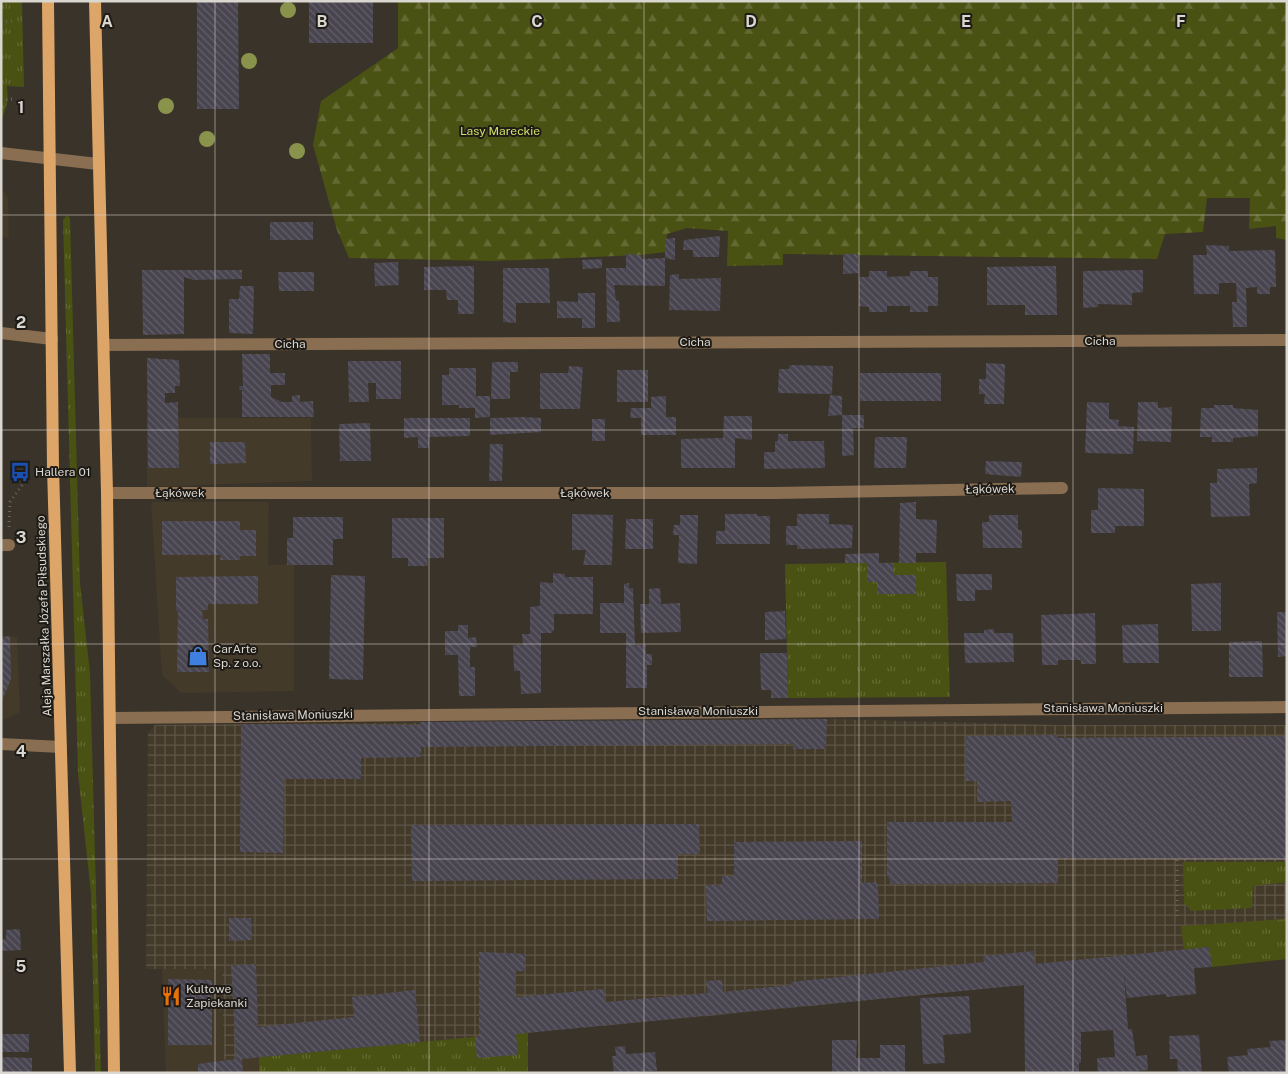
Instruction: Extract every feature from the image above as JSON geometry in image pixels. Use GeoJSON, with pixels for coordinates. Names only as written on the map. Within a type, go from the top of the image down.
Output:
{"type":"FeatureCollection","features":[{"type":"Feature","properties":{"kind":"main road","name":"Aleja Marszałka Józefa Piłsudskiego"},"geometry":{"type":"LineString","coordinates":[[48,1],[52,339],[70,1073]]}},
{"type":"Feature","properties":{"kind":"main road"},"geometry":{"type":"LineString","coordinates":[[94,1],[107,493],[114,1073]]}},
{"type":"Feature","properties":{"kind":"street"},"geometry":{"type":"LineString","coordinates":[[1,153],[98,164]]}},
{"type":"Feature","properties":{"kind":"street"},"geometry":{"type":"LineString","coordinates":[[1,333],[52,339]]}},
{"type":"Feature","properties":{"kind":"street","name":"Cicha"},"geometry":{"type":"LineString","coordinates":[[104,345],[1287,340]]}},
{"type":"Feature","properties":{"kind":"street","name":"Łąkówek"},"geometry":{"type":"LineString","coordinates":[[107,493],[775,493],[1062,488]]}},
{"type":"Feature","properties":{"kind":"street","name":"Stanisława Moniuszki"},"geometry":{"type":"LineString","coordinates":[[110,718],[1287,707]]}},
{"type":"Feature","properties":{"kind":"street"},"geometry":{"type":"LineString","coordinates":[[1,744],[61,747]]}},
{"type":"Feature","properties":{"kind":"path"},"geometry":{"type":"LineString","coordinates":[[1,22],[12,22]]}},
{"type":"Feature","properties":{"kind":"path"},"geometry":{"type":"LineString","coordinates":[[1,100],[13,99]]}},
{"type":"Feature","properties":{"kind":"path"},"geometry":{"type":"LineString","coordinates":[[5,545],[10,502],[28,477]]}},
{"type":"Feature","properties":{"kind":"path"},"geometry":{"type":"LineString","coordinates":[[1177,860],[1177,918]]}},
{"type":"Feature","properties":{"kind":"shaded area"},"geometry":{"type":"Polygon","coordinates":[[[1,189],[8,197],[9,238],[1,237],[1,189]]]}},
{"type":"Feature","properties":{"kind":"shaded area"},"geometry":{"type":"Polygon","coordinates":[[[147,418],[311,418],[312,481],[147,487],[147,418]]]}},
{"type":"Feature","properties":{"kind":"shaded area"},"geometry":{"type":"Polygon","coordinates":[[[151,502],[269,502],[268,565],[294,564],[294,691],[181,693],[162,675],[151,502]]]}},
{"type":"Feature","properties":{"kind":"shaded area"},"geometry":{"type":"Polygon","coordinates":[[[1,636],[17,637],[20,712],[3,720],[1,636]]]}},
{"type":"Feature","properties":{"kind":"shaded area"},"geometry":{"type":"Polygon","coordinates":[[[827,719],[1058,725],[1287,725],[1287,959],[678,1019],[224,1060],[222,969],[146,969],[148,733],[155,725],[827,719]]]}},
{"type":"Feature","properties":{"kind":"shaded area"},"geometry":{"type":"Polygon","coordinates":[[[162,969],[222,969],[224,1060],[259,1057],[259,1073],[166,1073],[162,969]]]}},
{"type":"Feature","properties":{"kind":"green space"},"geometry":{"type":"Polygon","coordinates":[[[1,1],[22,1],[24,87],[7,86],[8,100],[1,123],[1,1]]]}},
{"type":"Feature","properties":{"kind":"green space","name":"Lasy Mareckie"},"geometry":{"type":"Polygon","coordinates":[[[398,1],[1287,1],[1287,240],[1276,238],[1276,226],[1249,229],[1250,198],[1207,198],[1203,232],[1165,234],[1157,259],[783,254],[783,265],[727,266],[728,231],[687,228],[667,234],[665,252],[641,255],[493,261],[349,258],[337,230],[313,145],[321,101],[398,48],[398,1]]]}},
{"type":"Feature","properties":{"kind":"green space"},"geometry":{"type":"Polygon","coordinates":[[[67,215],[70,218],[80,583],[90,673],[101,1073],[95,1073],[91,894],[78,773],[63,220],[67,215]]]}},
{"type":"Feature","properties":{"kind":"green space"},"geometry":{"type":"Polygon","coordinates":[[[946,562],[950,697],[788,698],[785,564],[946,562]]]}},
{"type":"Feature","properties":{"kind":"green space"},"geometry":{"type":"Polygon","coordinates":[[[1183,862],[1287,862],[1287,882],[1253,886],[1252,908],[1191,911],[1184,903],[1183,862]]]}},
{"type":"Feature","properties":{"kind":"green space"},"geometry":{"type":"Polygon","coordinates":[[[1287,919],[1287,959],[1212,967],[1209,947],[1184,950],[1181,926],[1287,919]]]}},
{"type":"Feature","properties":{"kind":"green space"},"geometry":{"type":"Polygon","coordinates":[[[528,1032],[528,1073],[259,1073],[259,1057],[528,1032]]]}},
{"type":"Feature","properties":{"kind":"building"},"geometry":{"type":"Polygon","coordinates":[[[197,1],[238,1],[239,109],[197,109],[197,1]]]}},
{"type":"Feature","properties":{"kind":"building"},"geometry":{"type":"Polygon","coordinates":[[[309,1],[373,1],[373,43],[309,43],[309,1]]]}},
{"type":"Feature","properties":{"kind":"building"},"geometry":{"type":"Polygon","coordinates":[[[270,222],[313,222],[313,240],[270,240],[270,222]]]}},
{"type":"Feature","properties":{"kind":"building"},"geometry":{"type":"Polygon","coordinates":[[[720,236],[719,257],[693,257],[693,250],[683,250],[684,240],[720,236]]]}},
{"type":"Feature","properties":{"kind":"building"},"geometry":{"type":"Polygon","coordinates":[[[675,238],[675,260],[665,258],[665,239],[675,238]]]}},
{"type":"Feature","properties":{"kind":"building"},"geometry":{"type":"Polygon","coordinates":[[[1206,245],[1229,246],[1229,251],[1275,250],[1276,287],[1270,287],[1270,294],[1257,294],[1257,287],[1246,288],[1247,327],[1233,327],[1232,302],[1237,302],[1236,283],[1219,283],[1219,294],[1194,294],[1193,255],[1207,255],[1206,245]]]}},
{"type":"Feature","properties":{"kind":"building"},"geometry":{"type":"Polygon","coordinates":[[[626,254],[641,255],[642,259],[665,258],[665,286],[614,285],[616,301],[619,300],[620,322],[607,322],[606,268],[626,268],[626,254]]]}},
{"type":"Feature","properties":{"kind":"building"},"geometry":{"type":"Polygon","coordinates":[[[843,254],[858,254],[859,273],[843,274],[843,254]]]}},
{"type":"Feature","properties":{"kind":"building"},"geometry":{"type":"Polygon","coordinates":[[[602,259],[602,268],[583,269],[582,260],[602,259]]]}},
{"type":"Feature","properties":{"kind":"building"},"geometry":{"type":"Polygon","coordinates":[[[398,262],[399,285],[375,286],[374,263],[398,262]]]}},
{"type":"Feature","properties":{"kind":"building"},"geometry":{"type":"Polygon","coordinates":[[[474,266],[474,314],[458,314],[458,300],[447,300],[446,290],[424,290],[424,267],[474,266]]]}},
{"type":"Feature","properties":{"kind":"building"},"geometry":{"type":"Polygon","coordinates":[[[1056,266],[1057,315],[1025,315],[1025,305],[987,305],[987,267],[1056,266]]]}},
{"type":"Feature","properties":{"kind":"building"},"geometry":{"type":"Polygon","coordinates":[[[503,268],[549,268],[550,303],[516,303],[516,323],[503,322],[503,268]]]}},
{"type":"Feature","properties":{"kind":"building"},"geometry":{"type":"Polygon","coordinates":[[[142,270],[242,270],[242,279],[193,280],[184,277],[184,334],[143,335],[142,270]]]}},
{"type":"Feature","properties":{"kind":"building"},"geometry":{"type":"Polygon","coordinates":[[[1143,270],[1143,292],[1132,293],[1132,305],[1098,304],[1098,307],[1083,308],[1083,271],[1143,270]]]}},
{"type":"Feature","properties":{"kind":"building"},"geometry":{"type":"Polygon","coordinates":[[[869,271],[887,271],[887,277],[910,276],[910,271],[928,271],[928,277],[938,277],[938,306],[928,306],[928,312],[910,312],[910,306],[887,306],[887,312],[869,312],[869,307],[859,306],[859,277],[869,277],[869,271]]]}},
{"type":"Feature","properties":{"kind":"building"},"geometry":{"type":"Polygon","coordinates":[[[278,272],[314,272],[314,291],[279,291],[278,272]]]}},
{"type":"Feature","properties":{"kind":"building"},"geometry":{"type":"Polygon","coordinates":[[[679,274],[679,279],[721,278],[720,311],[669,310],[670,275],[679,274]]]}},
{"type":"Feature","properties":{"kind":"building"},"geometry":{"type":"Polygon","coordinates":[[[240,286],[254,286],[253,334],[229,333],[229,299],[239,299],[240,286]]]}},
{"type":"Feature","properties":{"kind":"building"},"geometry":{"type":"Polygon","coordinates":[[[578,293],[595,293],[595,328],[582,328],[582,318],[557,318],[557,301],[578,302],[578,293]]]}},
{"type":"Feature","properties":{"kind":"building"},"geometry":{"type":"Polygon","coordinates":[[[242,354],[270,354],[270,373],[285,373],[285,385],[271,385],[271,397],[282,402],[292,402],[292,396],[300,395],[300,402],[313,401],[314,417],[242,417],[242,390],[240,390],[239,386],[243,386],[242,354]]]}},
{"type":"Feature","properties":{"kind":"building"},"geometry":{"type":"Polygon","coordinates":[[[147,358],[179,360],[180,386],[175,386],[175,393],[165,393],[165,403],[178,402],[179,468],[148,468],[147,358]]]}},
{"type":"Feature","properties":{"kind":"building"},"geometry":{"type":"Polygon","coordinates":[[[348,361],[401,361],[401,399],[376,399],[376,383],[368,383],[369,402],[349,402],[348,361]]]}},
{"type":"Feature","properties":{"kind":"building"},"geometry":{"type":"Polygon","coordinates":[[[492,362],[518,362],[518,372],[510,372],[510,399],[491,399],[492,362]]]}},
{"type":"Feature","properties":{"kind":"building"},"geometry":{"type":"Polygon","coordinates":[[[986,363],[1005,364],[1004,404],[984,404],[985,394],[979,394],[979,379],[986,379],[986,363]]]}},
{"type":"Feature","properties":{"kind":"building"},"geometry":{"type":"Polygon","coordinates":[[[790,365],[833,366],[832,394],[778,393],[779,369],[789,369],[790,365]]]}},
{"type":"Feature","properties":{"kind":"building"},"geometry":{"type":"Polygon","coordinates":[[[569,366],[583,367],[580,409],[540,409],[540,373],[568,373],[569,366]]]}},
{"type":"Feature","properties":{"kind":"building"},"geometry":{"type":"Polygon","coordinates":[[[449,368],[476,368],[476,396],[490,396],[490,417],[475,418],[475,408],[459,408],[459,405],[442,405],[442,375],[449,375],[449,368]]]}},
{"type":"Feature","properties":{"kind":"building"},"geometry":{"type":"Polygon","coordinates":[[[617,370],[648,370],[648,402],[617,402],[617,370]]]}},
{"type":"Feature","properties":{"kind":"building"},"geometry":{"type":"Polygon","coordinates":[[[860,373],[941,373],[941,401],[860,401],[860,373]]]}},
{"type":"Feature","properties":{"kind":"building"},"geometry":{"type":"Polygon","coordinates":[[[830,395],[842,396],[842,415],[828,416],[830,395]]]}},
{"type":"Feature","properties":{"kind":"building"},"geometry":{"type":"Polygon","coordinates":[[[666,396],[666,417],[676,417],[676,435],[641,435],[641,418],[630,418],[631,408],[651,408],[651,397],[666,396]]]}},
{"type":"Feature","properties":{"kind":"building"},"geometry":{"type":"Polygon","coordinates":[[[1087,402],[1109,403],[1109,419],[1119,420],[1118,426],[1134,427],[1133,454],[1085,453],[1087,402]]]}},
{"type":"Feature","properties":{"kind":"building"},"geometry":{"type":"Polygon","coordinates":[[[1138,402],[1158,402],[1158,408],[1172,407],[1171,442],[1137,441],[1138,402]]]}},
{"type":"Feature","properties":{"kind":"building"},"geometry":{"type":"Polygon","coordinates":[[[1214,405],[1233,405],[1233,408],[1258,410],[1258,436],[1233,438],[1233,442],[1212,442],[1212,437],[1200,437],[1201,408],[1214,408],[1214,405]]]}},
{"type":"Feature","properties":{"kind":"building"},"geometry":{"type":"Polygon","coordinates":[[[842,415],[864,415],[864,428],[853,428],[854,455],[842,456],[842,415]]]}},
{"type":"Feature","properties":{"kind":"building"},"geometry":{"type":"Polygon","coordinates":[[[724,416],[752,416],[752,440],[735,438],[735,468],[681,468],[681,439],[723,438],[724,416]]]}},
{"type":"Feature","properties":{"kind":"building"},"geometry":{"type":"Polygon","coordinates":[[[404,418],[470,418],[470,436],[429,437],[429,448],[418,448],[418,437],[404,438],[404,418]]]}},
{"type":"Feature","properties":{"kind":"building"},"geometry":{"type":"Polygon","coordinates":[[[490,418],[541,418],[541,432],[490,435],[490,418]]]}},
{"type":"Feature","properties":{"kind":"building"},"geometry":{"type":"Polygon","coordinates":[[[592,419],[605,419],[605,441],[592,441],[592,419]]]}},
{"type":"Feature","properties":{"kind":"building"},"geometry":{"type":"Polygon","coordinates":[[[370,423],[371,461],[340,461],[339,424],[370,423]]]}},
{"type":"Feature","properties":{"kind":"building"},"geometry":{"type":"Polygon","coordinates":[[[778,434],[788,434],[788,441],[824,441],[825,468],[764,469],[764,452],[775,452],[775,441],[778,441],[778,434]]]}},
{"type":"Feature","properties":{"kind":"building"},"geometry":{"type":"Polygon","coordinates":[[[875,437],[907,437],[906,468],[874,468],[875,437]]]}},
{"type":"Feature","properties":{"kind":"building"},"geometry":{"type":"Polygon","coordinates":[[[210,442],[245,442],[246,463],[210,464],[210,442]]]}},
{"type":"Feature","properties":{"kind":"building"},"geometry":{"type":"Polygon","coordinates":[[[490,444],[503,444],[502,481],[489,481],[490,444]]]}},
{"type":"Feature","properties":{"kind":"building"},"geometry":{"type":"Polygon","coordinates":[[[986,461],[1022,462],[1021,477],[985,474],[986,461]]]}},
{"type":"Feature","properties":{"kind":"building"},"geometry":{"type":"Polygon","coordinates":[[[1257,468],[1257,483],[1249,484],[1250,516],[1211,517],[1210,483],[1217,483],[1217,469],[1257,468]]]}},
{"type":"Feature","properties":{"kind":"building"},"geometry":{"type":"Polygon","coordinates":[[[1098,488],[1144,489],[1144,526],[1115,526],[1115,533],[1091,533],[1091,510],[1098,510],[1098,488]]]}},
{"type":"Feature","properties":{"kind":"building"},"geometry":{"type":"Polygon","coordinates":[[[916,502],[916,519],[937,520],[936,553],[916,553],[916,563],[899,563],[900,503],[916,502]]]}},
{"type":"Feature","properties":{"kind":"building"},"geometry":{"type":"Polygon","coordinates":[[[572,514],[613,515],[612,565],[583,565],[586,550],[572,550],[572,514]]]}},
{"type":"Feature","properties":{"kind":"building"},"geometry":{"type":"Polygon","coordinates":[[[725,514],[770,516],[770,544],[716,544],[716,531],[725,531],[725,514]]]}},
{"type":"Feature","properties":{"kind":"building"},"geometry":{"type":"Polygon","coordinates":[[[797,514],[829,514],[829,524],[853,525],[852,548],[797,549],[797,545],[786,545],[786,526],[797,526],[797,514]]]}},
{"type":"Feature","properties":{"kind":"building"},"geometry":{"type":"Polygon","coordinates":[[[680,515],[698,515],[697,564],[678,563],[679,535],[673,535],[674,525],[680,525],[680,515]]]}},
{"type":"Feature","properties":{"kind":"building"},"geometry":{"type":"Polygon","coordinates":[[[989,515],[1018,515],[1018,530],[1022,530],[1022,548],[983,548],[982,522],[989,522],[989,515]]]}},
{"type":"Feature","properties":{"kind":"building"},"geometry":{"type":"Polygon","coordinates":[[[293,517],[343,517],[343,539],[333,539],[333,565],[287,565],[287,538],[293,538],[293,517]]]}},
{"type":"Feature","properties":{"kind":"building"},"geometry":{"type":"Polygon","coordinates":[[[392,518],[444,518],[444,558],[427,558],[428,566],[408,566],[408,558],[392,558],[392,518]]]}},
{"type":"Feature","properties":{"kind":"building"},"geometry":{"type":"Polygon","coordinates":[[[626,519],[653,519],[653,549],[625,549],[626,519]]]}},
{"type":"Feature","properties":{"kind":"building"},"geometry":{"type":"Polygon","coordinates":[[[162,521],[240,521],[240,530],[256,530],[256,556],[240,556],[240,560],[220,560],[221,555],[162,555],[162,521]]]}},
{"type":"Feature","properties":{"kind":"building"},"geometry":{"type":"Polygon","coordinates":[[[879,553],[879,563],[894,563],[894,575],[916,575],[916,594],[877,594],[877,582],[867,582],[867,563],[845,563],[845,554],[879,553]]]}},
{"type":"Feature","properties":{"kind":"building"},"geometry":{"type":"Polygon","coordinates":[[[553,573],[565,574],[565,577],[593,577],[593,614],[554,614],[554,630],[551,633],[541,633],[541,693],[521,694],[520,671],[514,671],[513,645],[523,645],[522,634],[530,634],[530,607],[540,606],[540,582],[553,583],[553,573]]]}},
{"type":"Feature","properties":{"kind":"building"},"geometry":{"type":"Polygon","coordinates":[[[956,574],[992,574],[992,590],[975,590],[975,601],[957,601],[956,574]]]}},
{"type":"Feature","properties":{"kind":"building"},"geometry":{"type":"Polygon","coordinates":[[[331,575],[365,576],[363,680],[329,679],[331,575]]]}},
{"type":"Feature","properties":{"kind":"building"},"geometry":{"type":"Polygon","coordinates":[[[258,576],[258,604],[208,604],[208,610],[202,610],[203,619],[208,619],[209,672],[177,672],[178,610],[176,611],[176,577],[258,576]]]}},
{"type":"Feature","properties":{"kind":"building"},"geometry":{"type":"Polygon","coordinates":[[[629,583],[629,588],[633,588],[635,645],[646,645],[646,654],[652,654],[652,665],[647,665],[647,688],[626,688],[626,633],[600,633],[600,603],[624,603],[624,584],[629,583]]]}},
{"type":"Feature","properties":{"kind":"building"},"geometry":{"type":"Polygon","coordinates":[[[1221,583],[1221,631],[1192,631],[1191,584],[1221,583]]]}},
{"type":"Feature","properties":{"kind":"building"},"geometry":{"type":"Polygon","coordinates":[[[660,588],[661,604],[680,603],[681,632],[641,633],[640,604],[649,604],[649,589],[660,588]]]}},
{"type":"Feature","properties":{"kind":"building"},"geometry":{"type":"Polygon","coordinates":[[[785,611],[786,639],[765,640],[765,612],[785,611]]]}},
{"type":"Feature","properties":{"kind":"building"},"geometry":{"type":"Polygon","coordinates":[[[1277,612],[1287,612],[1287,656],[1278,657],[1277,612]]]}},
{"type":"Feature","properties":{"kind":"building"},"geometry":{"type":"Polygon","coordinates":[[[1095,613],[1096,664],[1081,664],[1081,660],[1058,660],[1058,665],[1042,665],[1041,615],[1095,613]]]}},
{"type":"Feature","properties":{"kind":"building"},"geometry":{"type":"Polygon","coordinates":[[[1158,624],[1159,663],[1123,663],[1122,625],[1158,624]]]}},
{"type":"Feature","properties":{"kind":"building"},"geometry":{"type":"Polygon","coordinates":[[[458,625],[468,625],[468,638],[476,637],[477,647],[470,647],[470,667],[475,667],[475,696],[459,696],[458,655],[445,655],[445,631],[458,631],[458,625]]]}},
{"type":"Feature","properties":{"kind":"building"},"geometry":{"type":"Polygon","coordinates":[[[994,629],[994,633],[1013,633],[1014,662],[965,663],[964,633],[984,633],[984,630],[994,629]]]}},
{"type":"Feature","properties":{"kind":"building"},"geometry":{"type":"Polygon","coordinates":[[[10,636],[11,679],[1,703],[1,637],[10,636]]]}},
{"type":"Feature","properties":{"kind":"building"},"geometry":{"type":"Polygon","coordinates":[[[1262,641],[1263,677],[1229,677],[1229,642],[1262,641]]]}},
{"type":"Feature","properties":{"kind":"building"},"geometry":{"type":"Polygon","coordinates":[[[760,653],[787,653],[788,698],[771,698],[771,690],[761,690],[760,653]]]}},
{"type":"Feature","properties":{"kind":"building"},"geometry":{"type":"Polygon","coordinates":[[[827,719],[826,749],[793,749],[794,744],[421,747],[421,757],[361,758],[361,779],[284,779],[283,853],[240,852],[241,724],[420,725],[420,722],[827,719]]]}},
{"type":"Feature","properties":{"kind":"building"},"geometry":{"type":"Polygon","coordinates":[[[1058,735],[1058,738],[1287,736],[1287,859],[1058,858],[1058,883],[891,884],[887,874],[887,822],[1012,822],[1011,801],[977,802],[977,781],[966,781],[966,736],[1058,735]]]}},
{"type":"Feature","properties":{"kind":"building"},"geometry":{"type":"Polygon","coordinates":[[[699,824],[700,854],[678,854],[678,879],[536,880],[535,859],[535,880],[412,881],[411,825],[699,824]]]}},
{"type":"Feature","properties":{"kind":"building"},"geometry":{"type":"Polygon","coordinates":[[[862,841],[862,883],[876,882],[878,886],[879,919],[707,921],[706,885],[722,885],[722,876],[734,876],[734,842],[862,841]]]}},
{"type":"Feature","properties":{"kind":"building"},"geometry":{"type":"Polygon","coordinates":[[[229,918],[251,918],[252,940],[229,941],[229,918]]]}},
{"type":"Feature","properties":{"kind":"building"},"geometry":{"type":"Polygon","coordinates":[[[20,929],[21,950],[1,951],[1,940],[6,939],[6,930],[20,929]]]}},
{"type":"Feature","properties":{"kind":"building"},"geometry":{"type":"Polygon","coordinates":[[[1209,947],[1212,967],[1194,968],[1196,994],[1166,997],[1166,994],[1127,998],[1124,975],[1128,1029],[1132,1029],[1136,1056],[1147,1055],[1148,1070],[1138,1071],[1138,1073],[1098,1073],[1097,1058],[1115,1057],[1113,1030],[1081,1032],[1081,1063],[1079,1063],[1079,1073],[1025,1073],[1024,985],[516,1034],[518,1055],[477,1058],[475,1037],[479,1036],[479,952],[525,954],[525,971],[515,971],[516,997],[604,989],[606,1002],[708,993],[706,981],[722,980],[723,992],[792,985],[791,982],[984,962],[983,956],[1033,951],[1035,964],[1209,947]]]}},
{"type":"Feature","properties":{"kind":"building"},"geometry":{"type":"Polygon","coordinates":[[[256,964],[258,1027],[354,1017],[352,997],[415,990],[420,1042],[242,1059],[243,1073],[198,1073],[198,1064],[236,1059],[231,965],[256,964]]]}},
{"type":"Feature","properties":{"kind":"building"},"geometry":{"type":"Polygon","coordinates":[[[168,979],[212,980],[212,1045],[168,1045],[168,979]]]}},
{"type":"Feature","properties":{"kind":"building"},"geometry":{"type":"Polygon","coordinates":[[[969,996],[971,1033],[943,1035],[945,1063],[923,1064],[920,998],[969,996]]]}},
{"type":"Feature","properties":{"kind":"building"},"geometry":{"type":"Polygon","coordinates":[[[1,1034],[29,1034],[29,1052],[1,1052],[1,1034]]]}},
{"type":"Feature","properties":{"kind":"building"},"geometry":{"type":"Polygon","coordinates":[[[1199,1035],[1202,1073],[1178,1073],[1177,1059],[1170,1059],[1169,1036],[1199,1035]]]}},
{"type":"Feature","properties":{"kind":"building"},"geometry":{"type":"Polygon","coordinates":[[[832,1040],[857,1040],[856,1058],[880,1058],[880,1045],[905,1045],[905,1073],[832,1073],[832,1040]]]}},
{"type":"Feature","properties":{"kind":"building"},"geometry":{"type":"Polygon","coordinates":[[[1287,1040],[1287,1073],[1229,1073],[1227,1057],[1248,1055],[1247,1049],[1271,1047],[1269,1041],[1287,1040]]]}},
{"type":"Feature","properties":{"kind":"building"},"geometry":{"type":"Polygon","coordinates":[[[625,1046],[626,1054],[655,1052],[657,1071],[614,1073],[612,1056],[616,1056],[615,1047],[625,1046]]]}},
{"type":"Feature","properties":{"kind":"building"},"geometry":{"type":"Polygon","coordinates":[[[1,1057],[32,1058],[32,1073],[1,1073],[1,1057]]]}},
{"type":"Feature","properties":{"kind":"place","name":"Hallera 01"},"geometry":{"type":"Point","coordinates":[20,472]}},
{"type":"Feature","properties":{"kind":"place","name":"CarArte Sp. z o.o."},"geometry":{"type":"Point","coordinates":[198,656]}},
{"type":"Feature","properties":{"kind":"place","name":"Kultowe Zapiekanki"},"geometry":{"type":"Point","coordinates":[171,996]}}]}
